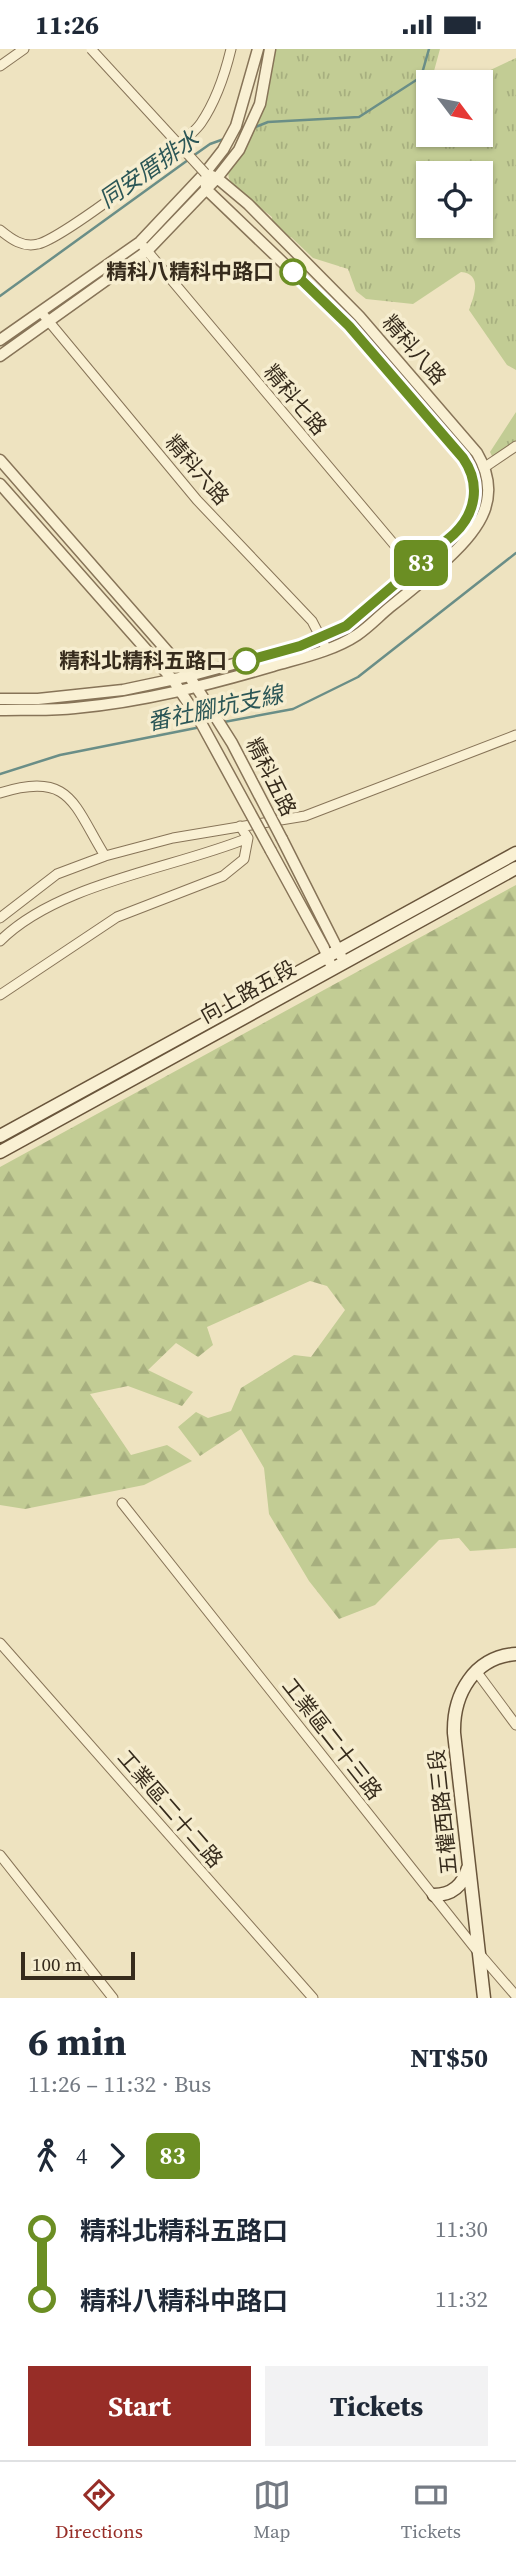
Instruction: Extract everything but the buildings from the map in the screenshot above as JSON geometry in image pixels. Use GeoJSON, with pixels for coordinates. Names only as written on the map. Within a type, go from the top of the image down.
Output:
{"type":"FeatureCollection","features":[{"type":"Feature","properties":{"kind":"main road","name":"向上路五段"},"geometry":{"type":"LineString","coordinates":[[0,1136],[516,853]]}},
{"type":"Feature","properties":{"kind":"main road","name":"向上路五段"},"geometry":{"type":"LineString","coordinates":[[0,1152],[339,969],[516,868]]}},
{"type":"Feature","properties":{"kind":"main road"},"geometry":{"type":"LineString","coordinates":[[476,1671],[489,1662],[516,1654]]}},
{"type":"Feature","properties":{"kind":"main road","name":"五權西路三段"},"geometry":{"type":"LineString","coordinates":[[476,1671],[460,1693],[454,1713],[454,1733],[484,1998]]}},
{"type":"Feature","properties":{"kind":"main road"},"geometry":{"type":"LineString","coordinates":[[434,1895],[451,1892],[459,1886],[468,1868]]}},
{"type":"Feature","properties":{"kind":"street"},"geometry":{"type":"LineString","coordinates":[[0,66],[24,49]]}},
{"type":"Feature","properties":{"kind":"street","name":"精科八路"},"geometry":{"type":"LineString","coordinates":[[91,49],[205,173],[217,178],[248,204],[359,316],[477,453],[485,467]]}},
{"type":"Feature","properties":{"kind":"street"},"geometry":{"type":"LineString","coordinates":[[0,230],[11,240],[24,244],[38,244],[60,235],[175,150],[200,125],[214,101],[231,49]]}},
{"type":"Feature","properties":{"kind":"street"},"geometry":{"type":"LineString","coordinates":[[0,341],[144,247],[223,151],[236,126],[258,49]]}},
{"type":"Feature","properties":{"kind":"street"},"geometry":{"type":"LineString","coordinates":[[0,356],[50,323],[144,247],[217,178],[239,150],[260,104],[270,49]]}},
{"type":"Feature","properties":{"kind":"street"},"geometry":{"type":"LineString","coordinates":[[205,173],[206,189]]}},
{"type":"Feature","properties":{"kind":"street","name":"精科八路"},"geometry":{"type":"LineString","coordinates":[[0,699],[98,694],[173,680],[300,646],[346,626],[415,569],[454,534],[469,516],[474,494],[473,478],[468,464],[349,326],[206,189]]}},
{"type":"Feature","properties":{"kind":"street","name":"精科七路"},"geometry":{"type":"LineString","coordinates":[[144,247],[424,580]]}},
{"type":"Feature","properties":{"kind":"street","name":"精科六路"},"geometry":{"type":"LineString","coordinates":[[41,312],[197,500],[312,621],[326,649]]}},
{"type":"Feature","properties":{"kind":"street"},"geometry":{"type":"LineString","coordinates":[[0,710],[75,708],[180,691],[305,657],[356,635],[466,542],[480,522],[488,498],[485,467],[516,446]]}},
{"type":"Feature","properties":{"kind":"street","name":"精科五路"},"geometry":{"type":"LineString","coordinates":[[0,460],[197,686],[232,743],[282,839],[339,969]]}},
{"type":"Feature","properties":{"kind":"street","name":"精科五路"},"geometry":{"type":"LineString","coordinates":[[0,484],[173,680],[200,720],[271,851],[333,953]]}},
{"type":"Feature","properties":{"kind":"street"},"geometry":{"type":"LineString","coordinates":[[0,918],[57,874],[105,856],[173,838],[305,816],[516,735]]}},
{"type":"Feature","properties":{"kind":"street"},"geometry":{"type":"LineString","coordinates":[[0,793],[19,787],[41,785],[61,791],[73,803],[105,856]]}},
{"type":"Feature","properties":{"kind":"street"},"geometry":{"type":"LineString","coordinates":[[0,995],[117,917],[223,876],[244,859],[248,838],[240,826]]}},
{"type":"Feature","properties":{"kind":"street"},"geometry":{"type":"LineString","coordinates":[[0,940],[39,910],[85,891],[220,850],[248,838]]}},
{"type":"Feature","properties":{"kind":"street","name":"工業區二十三路"},"geometry":{"type":"LineString","coordinates":[[122,1503],[478,1952],[516,1996]]}},
{"type":"Feature","properties":{"kind":"street","name":"工業區二十二路"},"geometry":{"type":"LineString","coordinates":[[0,1643],[313,1998]]}},
{"type":"Feature","properties":{"kind":"street"},"geometry":{"type":"LineString","coordinates":[[476,1671],[516,1725]]}},
{"type":"Feature","properties":{"kind":"street"},"geometry":{"type":"LineString","coordinates":[[0,1855],[113,1998]]}},
{"type":"Feature","properties":{"kind":"green space"},"geometry":{"type":"Polygon","coordinates":[[[272,49],[440,49],[434,70],[416,70],[416,147],[494,147],[494,70],[490,70],[516,58],[516,370],[507,365],[469,310],[475,281],[468,274],[461,272],[413,304],[366,299],[356,291],[348,269],[313,258],[291,237],[283,243],[271,230],[272,217],[235,188],[228,172],[245,138],[272,49]]]}},
{"type":"Feature","properties":{"kind":"green space"},"geometry":{"type":"Polygon","coordinates":[[[516,412],[516,441],[493,458],[490,452],[516,412]]]}},
{"type":"Feature","properties":{"kind":"green space"},"geometry":{"type":"Polygon","coordinates":[[[516,885],[516,1548],[470,1551],[459,1538],[439,1540],[375,1605],[339,1619],[309,1581],[269,1514],[264,1468],[241,1429],[200,1456],[178,1427],[196,1412],[208,1418],[231,1411],[241,1388],[294,1355],[311,1357],[345,1310],[327,1286],[310,1281],[207,1327],[213,1345],[198,1357],[176,1343],[148,1370],[193,1392],[182,1406],[128,1386],[90,1394],[131,1455],[167,1445],[192,1461],[144,1485],[25,1509],[0,1505],[0,1167],[516,885]]]}},
{"type":"Feature","properties":{"kind":"waterway","name":"同安厝排水"},"geometry":{"type":"LineString","coordinates":[[253,128],[268,122],[359,117],[421,77],[429,49]]}},
{"type":"Feature","properties":{"kind":"waterway","name":"同安厝排水"},"geometry":{"type":"LineString","coordinates":[[193,156],[210,144],[224,139]]}},
{"type":"Feature","properties":{"kind":"waterway","name":"同安厝排水"},"geometry":{"type":"LineString","coordinates":[[0,296],[188,160]]}},
{"type":"Feature","properties":{"kind":"waterway","name":"番社腳坑支線"},"geometry":{"type":"LineString","coordinates":[[224,722],[293,709],[358,677],[516,553]]}},
{"type":"Feature","properties":{"kind":"waterway","name":"番社腳坑支線"},"geometry":{"type":"LineString","coordinates":[[0,774],[60,755],[201,727]]}},
{"type":"Feature","properties":{"kind":"bus line","name":"83"},"geometry":{"type":"LineString","coordinates":[[246,661],[300,646],[346,626],[460,529],[469,516],[474,501],[473,478],[468,464],[349,326],[293,272]]}},
{"type":"Feature","properties":{"kind":"place","name":"精科八精科中路口"},"geometry":{"type":"Point","coordinates":[293,272]}},
{"type":"Feature","properties":{"kind":"place","name":"精科北精科五路口"},"geometry":{"type":"Point","coordinates":[246,661]}}]}
